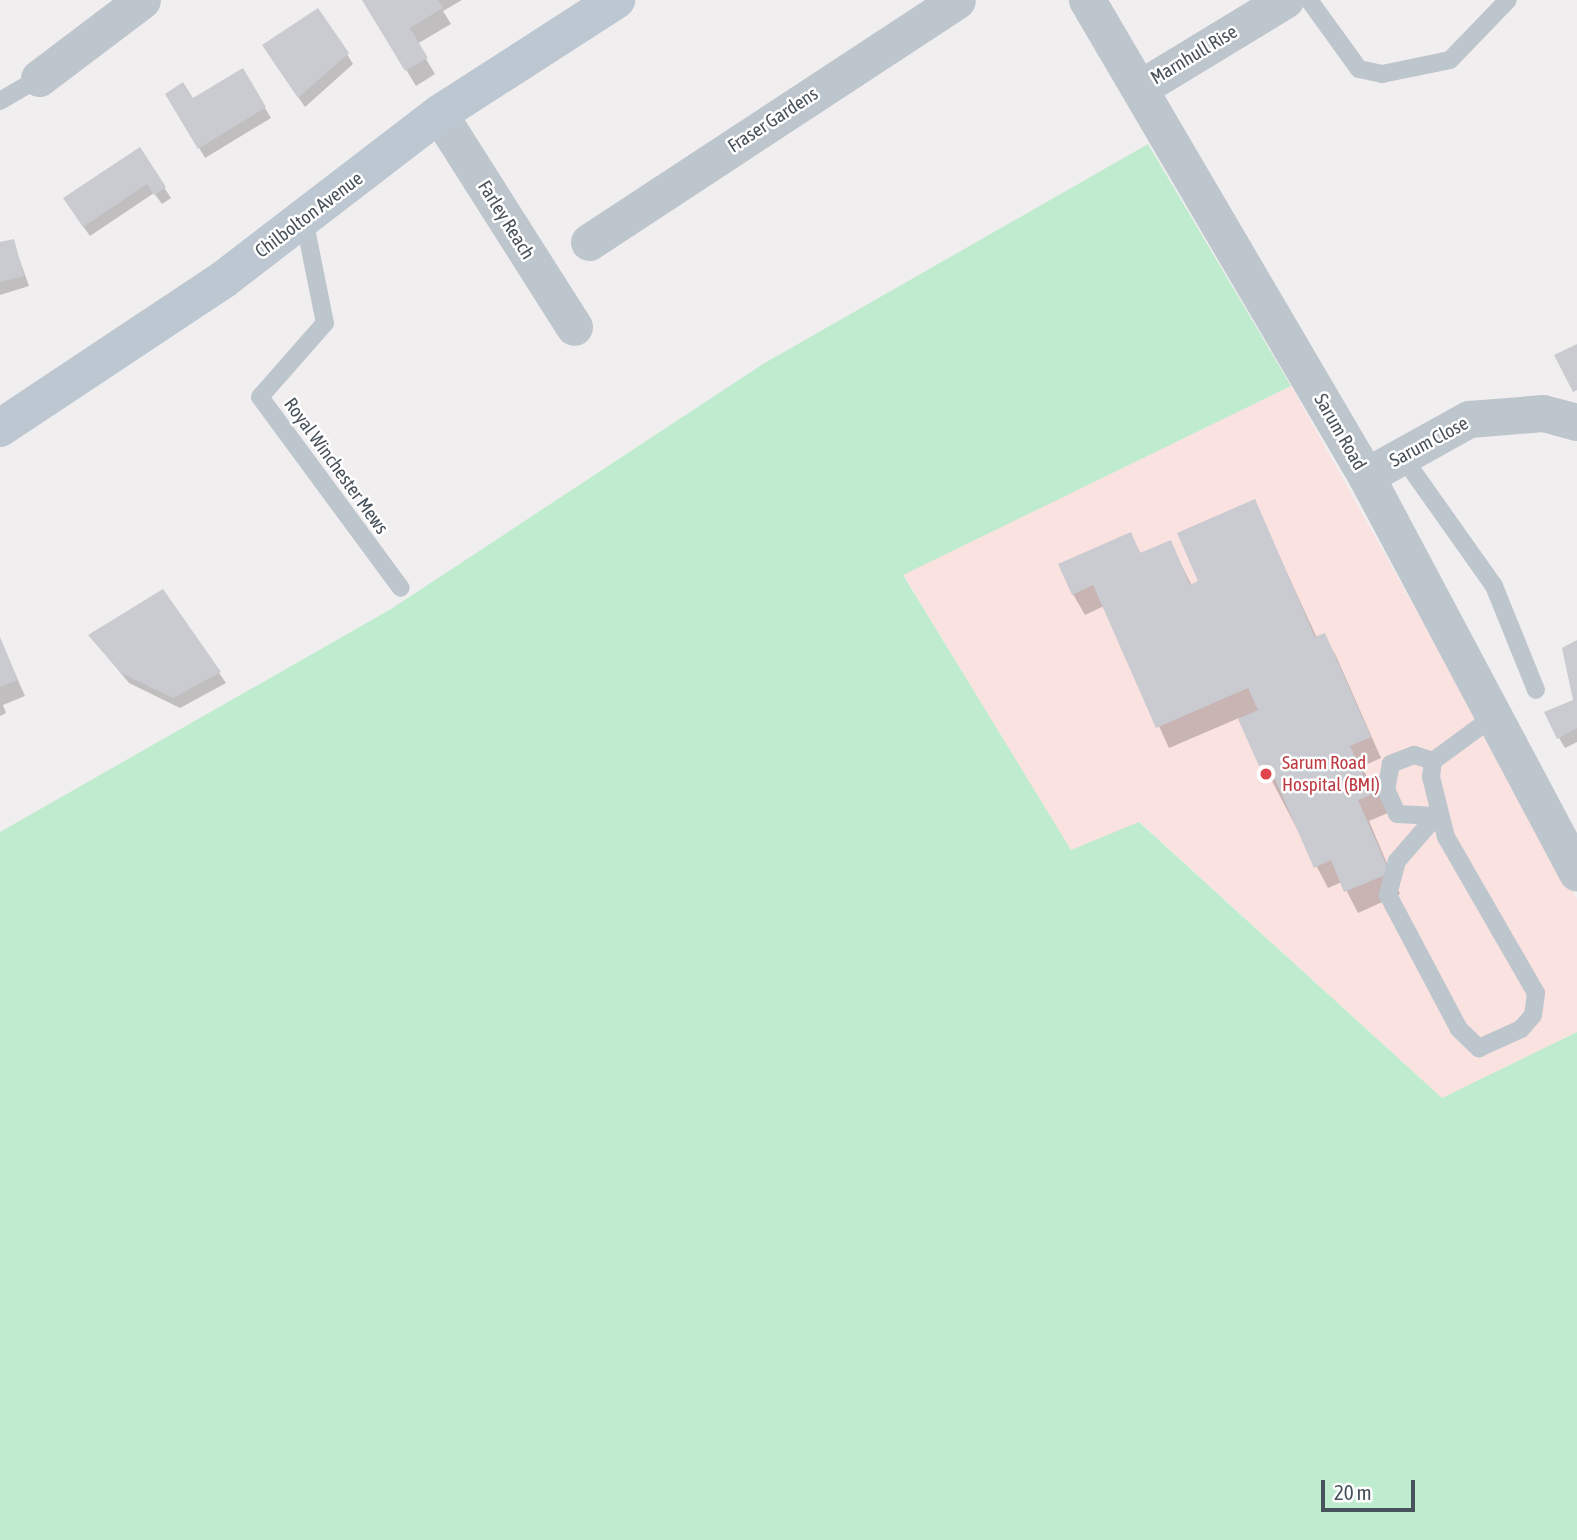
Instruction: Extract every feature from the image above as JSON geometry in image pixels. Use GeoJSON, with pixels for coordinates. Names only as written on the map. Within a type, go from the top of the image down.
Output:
{"type":"FeatureCollection","features":[{"type":"Feature","properties":{"kind":"main road","name":"Chilbolton Avenue"},"geometry":{"type":"LineString","coordinates":[[0,428],[304,219],[439,114],[616,0]]}},
{"type":"Feature","properties":{"kind":"street"},"geometry":{"type":"LineString","coordinates":[[38,78],[142,0]]}},
{"type":"Feature","properties":{"kind":"street","name":"Fraser Gardens"},"geometry":{"type":"LineString","coordinates":[[589,242],[957,0]]}},
{"type":"Feature","properties":{"kind":"street","name":"Sarum Road"},"geometry":{"type":"LineString","coordinates":[[1087,0],[1366,476],[1577,872]]}},
{"type":"Feature","properties":{"kind":"street","name":"Marnhull Rise"},"geometry":{"type":"LineString","coordinates":[[1140,88],[1285,0]]}},
{"type":"Feature","properties":{"kind":"street","name":"Farley Reach"},"geometry":{"type":"LineString","coordinates":[[439,114],[574,327]]}},
{"type":"Feature","properties":{"kind":"street","name":"Sarum Close"},"geometry":{"type":"LineString","coordinates":[[1366,476],[1469,419],[1543,413],[1577,422]]}},
{"type":"Feature","properties":{"kind":"lane"},"geometry":{"type":"LineString","coordinates":[[1309,0],[1359,69],[1382,74],[1450,60],[1508,0]]}},
{"type":"Feature","properties":{"kind":"lane"},"geometry":{"type":"LineString","coordinates":[[0,101],[38,78]]}},
{"type":"Feature","properties":{"kind":"lane","name":"Royal Winchester Mews"},"geometry":{"type":"LineString","coordinates":[[304,219],[325,323],[260,397],[401,588]]}},
{"type":"Feature","properties":{"kind":"lane"},"geometry":{"type":"LineString","coordinates":[[1402,456],[1494,586],[1536,690]]}},
{"type":"Feature","properties":{"kind":"lane"},"geometry":{"type":"LineString","coordinates":[[1433,761],[1493,717]]}},
{"type":"Feature","properties":{"kind":"lane"},"geometry":{"type":"LineString","coordinates":[[1433,761],[1414,755],[1385,774],[1397,814],[1436,816]]}},
{"type":"Feature","properties":{"kind":"lane"},"geometry":{"type":"LineString","coordinates":[[1433,761],[1436,816],[1536,992],[1534,1015],[1521,1028],[1479,1048],[1459,1028],[1388,895],[1397,861],[1436,816]]}},
{"type":"Feature","properties":{"kind":"shaded area","name":"Sarum Road Hospital (BMI)"},"geometry":{"type":"Polygon","coordinates":[[[1291,386],[1577,899],[1577,1032],[1442,1098],[1140,822],[1071,851],[903,574],[1291,386]]]}},
{"type":"Feature","properties":{"kind":"green space"},"geometry":{"type":"Polygon","coordinates":[[[1148,144],[1291,386],[903,575],[1071,850],[1139,822],[1442,1098],[1577,1032],[1577,1540],[0,1540],[0,832],[391,609],[763,364],[1148,144]]]}},
{"type":"Feature","properties":{"kind":"building"},"geometry":{"type":"Polygon","coordinates":[[[362,0],[438,0],[443,8],[410,28],[428,58],[405,71],[362,0]]]}},
{"type":"Feature","properties":{"kind":"building"},"geometry":{"type":"Polygon","coordinates":[[[318,8],[349,53],[298,98],[262,45],[318,8]]]}},
{"type":"Feature","properties":{"kind":"building"},"geometry":{"type":"Polygon","coordinates":[[[243,68],[266,107],[198,149],[165,94],[183,82],[193,98],[243,68]]]}},
{"type":"Feature","properties":{"kind":"building"},"geometry":{"type":"Polygon","coordinates":[[[140,147],[166,187],[154,195],[147,184],[83,227],[63,198],[140,147]]]}},
{"type":"Feature","properties":{"kind":"building"},"geometry":{"type":"Polygon","coordinates":[[[14,239],[24,276],[0,282],[0,242],[14,239]]]}},
{"type":"Feature","properties":{"kind":"building"},"geometry":{"type":"Polygon","coordinates":[[[1577,344],[1577,390],[1573,392],[1554,355],[1577,344]]]}},
{"type":"Feature","properties":{"kind":"building"},"geometry":{"type":"Polygon","coordinates":[[[1255,499],[1315,637],[1325,633],[1371,737],[1350,746],[1365,779],[1373,776],[1380,791],[1358,800],[1390,873],[1344,892],[1331,860],[1314,868],[1268,763],[1259,766],[1238,719],[1258,710],[1248,688],[1156,728],[1093,585],[1072,595],[1058,564],[1131,532],[1140,553],[1171,540],[1190,585],[1198,581],[1177,533],[1255,499]]]}},
{"type":"Feature","properties":{"kind":"building"},"geometry":{"type":"Polygon","coordinates":[[[163,589],[221,672],[173,698],[121,673],[88,635],[163,589]]]}},
{"type":"Feature","properties":{"kind":"building"},"geometry":{"type":"Polygon","coordinates":[[[0,637],[18,680],[0,687],[0,637]]]}},
{"type":"Feature","properties":{"kind":"building"},"geometry":{"type":"Polygon","coordinates":[[[1577,640],[1577,728],[1557,739],[1544,712],[1573,700],[1562,648],[1577,640]]]}},
{"type":"Feature","properties":{"kind":"place","name":"Sarum Road Hospital (BMI)"},"geometry":{"type":"Point","coordinates":[1266,774]}}]}
